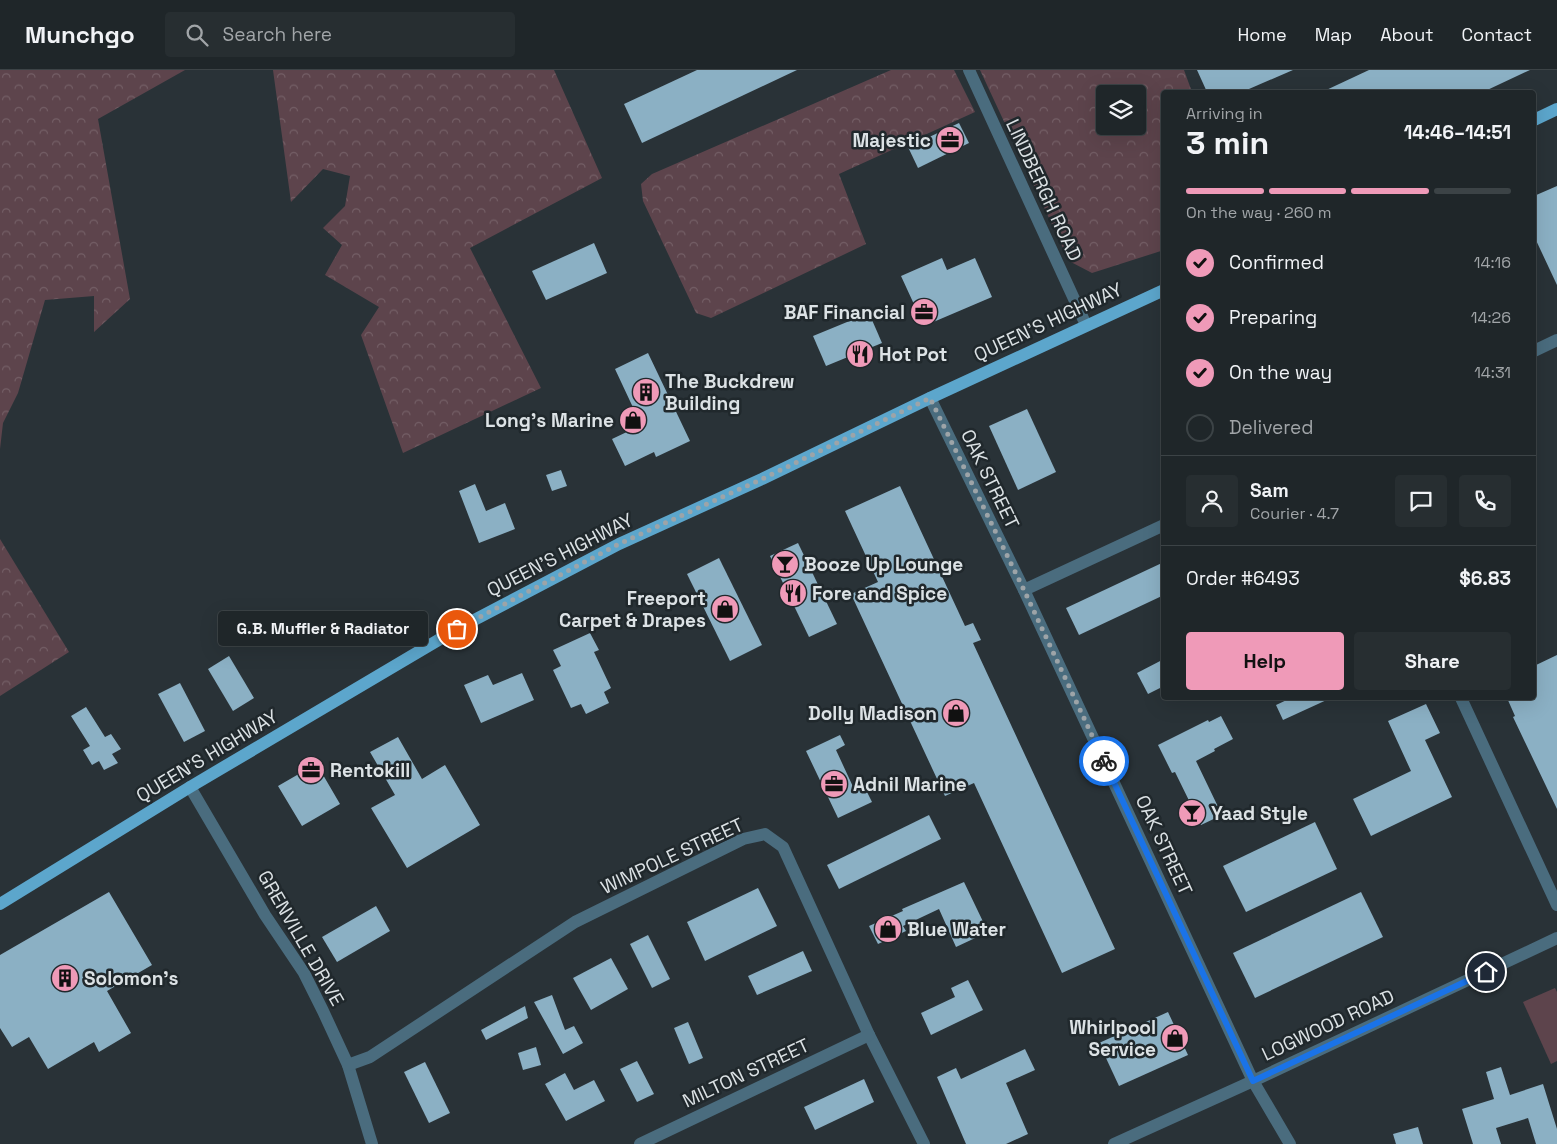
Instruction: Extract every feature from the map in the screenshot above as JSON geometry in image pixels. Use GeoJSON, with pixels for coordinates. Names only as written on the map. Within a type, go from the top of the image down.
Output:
{"type":"FeatureCollection","features":[{"type":"Feature","properties":{"kind":"main road"},"geometry":{"type":"LineString","coordinates":[[1536,119],[1557,109]]}},
{"type":"Feature","properties":{"kind":"main road","name":"QUEEN'S HIGHWAY"},"geometry":{"type":"LineString","coordinates":[[0,904],[190,787],[471,622],[619,544],[762,479],[930,398],[1161,291]]}},
{"type":"Feature","properties":{"kind":"street","name":"LINDBERGH ROAD"},"geometry":{"type":"LineString","coordinates":[[969,70],[1086,325]]}},
{"type":"Feature","properties":{"kind":"street"},"geometry":{"type":"LineString","coordinates":[[1536,350],[1557,340]]}},
{"type":"Feature","properties":{"kind":"street","name":"OAK STREET"},"geometry":{"type":"LineString","coordinates":[[930,398],[1024,590],[1253,1081],[1290,1144]]}},
{"type":"Feature","properties":{"kind":"street"},"geometry":{"type":"LineString","coordinates":[[1024,590],[1161,526]]}},
{"type":"Feature","properties":{"kind":"street"},"geometry":{"type":"LineString","coordinates":[[1462,700],[1557,905]]}},
{"type":"Feature","properties":{"kind":"street","name":"GRENVILLE DRIVE"},"geometry":{"type":"LineString","coordinates":[[190,787],[265,915],[304,973],[348,1065],[372,1144]]}},
{"type":"Feature","properties":{"kind":"street","name":"WIMPOLE STREET"},"geometry":{"type":"LineString","coordinates":[[348,1065],[370,1057],[576,922],[743,839],[765,834],[783,847],[869,1035],[924,1144]]}},
{"type":"Feature","properties":{"kind":"street","name":"LOGWOOD ROAD"},"geometry":{"type":"LineString","coordinates":[[1114,1144],[1557,938]]}},
{"type":"Feature","properties":{"kind":"street","name":"MILTON STREET"},"geometry":{"type":"LineString","coordinates":[[640,1144],[869,1035]]}},
{"type":"Feature","properties":{"kind":"green space"},"geometry":{"type":"Polygon","coordinates":[[[0,70],[185,70],[98,119],[130,299],[94,332],[94,296],[45,300],[18,393],[3,423],[0,449],[0,70]]]}},
{"type":"Feature","properties":{"kind":"green space"},"geometry":{"type":"Polygon","coordinates":[[[273,70],[554,70],[602,178],[470,248],[541,388],[403,453],[361,335],[379,307],[325,275],[342,245],[323,228],[345,206],[350,176],[323,169],[291,202],[273,70]]]}},
{"type":"Feature","properties":{"kind":"green space"},"geometry":{"type":"Polygon","coordinates":[[[891,70],[954,70],[975,112],[839,174],[866,244],[711,318],[696,313],[643,201],[641,184],[652,174],[891,70]]]}},
{"type":"Feature","properties":{"kind":"green space"},"geometry":{"type":"Polygon","coordinates":[[[980,70],[1184,70],[1191,90],[1161,90],[1161,251],[1092,273],[1069,261],[980,70]]]}},
{"type":"Feature","properties":{"kind":"green space"},"geometry":{"type":"Polygon","coordinates":[[[0,539],[69,652],[0,696],[0,539]]]}},
{"type":"Feature","properties":{"kind":"green space"},"geometry":{"type":"Polygon","coordinates":[[[1555,988],[1557,992],[1557,1061],[1551,1064],[1523,1002],[1555,988]]]}},
{"type":"Feature","properties":{"kind":"building"},"geometry":{"type":"Polygon","coordinates":[[[697,70],[797,70],[642,143],[624,104],[697,70]]]}},
{"type":"Feature","properties":{"kind":"building"},"geometry":{"type":"Polygon","coordinates":[[[1197,70],[1293,70],[1247,90],[1206,90],[1197,70]]]}},
{"type":"Feature","properties":{"kind":"building"},"geometry":{"type":"Polygon","coordinates":[[[1369,70],[1530,70],[1487,90],[1326,90],[1369,70]]]}},
{"type":"Feature","properties":{"kind":"building"},"geometry":{"type":"Polygon","coordinates":[[[959,123],[969,143],[918,168],[908,147],[959,123]]]}},
{"type":"Feature","properties":{"kind":"building"},"geometry":{"type":"Polygon","coordinates":[[[1557,186],[1557,285],[1536,240],[1536,195],[1557,186]]]}},
{"type":"Feature","properties":{"kind":"building"},"geometry":{"type":"Polygon","coordinates":[[[594,243],[607,273],[546,300],[532,271],[594,243]]]}},
{"type":"Feature","properties":{"kind":"building"},"geometry":{"type":"Polygon","coordinates":[[[942,258],[947,270],[975,258],[992,297],[924,326],[901,276],[942,258]]]}},
{"type":"Feature","properties":{"kind":"building"},"geometry":{"type":"Polygon","coordinates":[[[869,313],[882,343],[826,366],[813,336],[869,313]]]}},
{"type":"Feature","properties":{"kind":"building","name":"The Buckdrew Building"},"geometry":{"type":"Polygon","coordinates":[[[648,353],[690,441],[656,457],[654,452],[625,466],[612,439],[631,430],[626,421],[637,416],[615,369],[648,353]]]}},
{"type":"Feature","properties":{"kind":"building"},"geometry":{"type":"Polygon","coordinates":[[[1027,409],[1056,472],[1018,490],[989,426],[1027,409]]]}},
{"type":"Feature","properties":{"kind":"building"},"geometry":{"type":"Polygon","coordinates":[[[561,470],[567,486],[552,491],[546,475],[561,470]]]}},
{"type":"Feature","properties":{"kind":"building"},"geometry":{"type":"Polygon","coordinates":[[[475,484],[486,511],[505,503],[515,529],[479,543],[459,491],[475,484]]]}},
{"type":"Feature","properties":{"kind":"building","name":"Dolly Madison"},"geometry":{"type":"Polygon","coordinates":[[[900,486],[965,626],[973,623],[981,640],[973,643],[1115,949],[1062,973],[974,783],[945,796],[851,594],[878,582],[845,511],[900,486]]]}},
{"type":"Feature","properties":{"kind":"building"},"geometry":{"type":"Polygon","coordinates":[[[798,543],[837,624],[809,637],[770,556],[798,543]]]}},
{"type":"Feature","properties":{"kind":"building","name":"Freeport Carpet & Drapes"},"geometry":{"type":"Polygon","coordinates":[[[719,558],[762,645],[730,661],[687,574],[719,558]]]}},
{"type":"Feature","properties":{"kind":"building"},"geometry":{"type":"Polygon","coordinates":[[[1161,563],[1161,596],[1079,635],[1066,608],[1161,563]]]}},
{"type":"Feature","properties":{"kind":"building"},"geometry":{"type":"Polygon","coordinates":[[[590,633],[599,650],[594,652],[611,688],[604,692],[609,703],[586,714],[581,704],[571,708],[553,670],[561,666],[553,650],[590,633]]]}},
{"type":"Feature","properties":{"kind":"building"},"geometry":{"type":"Polygon","coordinates":[[[1557,655],[1557,809],[1513,717],[1515,716],[1508,700],[1536,700],[1536,665],[1557,655]]]}},
{"type":"Feature","properties":{"kind":"building"},"geometry":{"type":"Polygon","coordinates":[[[229,656],[254,698],[233,711],[208,669],[229,656]]]}},
{"type":"Feature","properties":{"kind":"building"},"geometry":{"type":"Polygon","coordinates":[[[1161,661],[1161,688],[1148,694],[1137,673],[1161,661]]]}},
{"type":"Feature","properties":{"kind":"building"},"geometry":{"type":"Polygon","coordinates":[[[522,673],[534,700],[481,723],[464,685],[488,675],[493,685],[522,673]]]}},
{"type":"Feature","properties":{"kind":"building"},"geometry":{"type":"Polygon","coordinates":[[[180,683],[205,731],[184,742],[158,694],[180,683]]]}},
{"type":"Feature","properties":{"kind":"building"},"geometry":{"type":"Polygon","coordinates":[[[1287,700],[1327,700],[1283,720],[1276,705],[1287,700]]]}},
{"type":"Feature","properties":{"kind":"building"},"geometry":{"type":"Polygon","coordinates":[[[1426,704],[1440,733],[1425,740],[1452,797],[1371,836],[1353,799],[1411,771],[1388,721],[1426,704]]]}},
{"type":"Feature","properties":{"kind":"building"},"geometry":{"type":"Polygon","coordinates":[[[86,707],[105,737],[111,734],[121,749],[112,754],[118,763],[104,770],[99,761],[92,765],[83,750],[90,746],[71,716],[86,707]]]}},
{"type":"Feature","properties":{"kind":"building"},"geometry":{"type":"Polygon","coordinates":[[[1221,716],[1233,739],[1196,761],[1222,815],[1201,825],[1175,772],[1172,773],[1158,745],[1208,720],[1209,722],[1221,716]]]}},
{"type":"Feature","properties":{"kind":"building"},"geometry":{"type":"Polygon","coordinates":[[[840,735],[845,745],[836,750],[855,791],[864,786],[872,802],[838,818],[806,751],[840,735]]]}},
{"type":"Feature","properties":{"kind":"building"},"geometry":{"type":"Polygon","coordinates":[[[398,737],[422,779],[445,765],[480,825],[407,868],[371,808],[395,795],[370,752],[398,737]]]}},
{"type":"Feature","properties":{"kind":"building"},"geometry":{"type":"Polygon","coordinates":[[[312,756],[340,804],[302,826],[278,786],[304,771],[299,764],[312,756]]]}},
{"type":"Feature","properties":{"kind":"building"},"geometry":{"type":"Polygon","coordinates":[[[929,815],[941,839],[839,889],[827,865],[929,815]]]}},
{"type":"Feature","properties":{"kind":"building"},"geometry":{"type":"Polygon","coordinates":[[[1315,822],[1337,869],[1246,912],[1223,866],[1315,822]]]}},
{"type":"Feature","properties":{"kind":"building","name":"Blue Water"},"geometry":{"type":"Polygon","coordinates":[[[964,882],[988,932],[956,947],[939,909],[903,926],[906,931],[878,944],[869,926],[903,911],[902,909],[964,882]]]}},
{"type":"Feature","properties":{"kind":"building"},"geometry":{"type":"Polygon","coordinates":[[[758,888],[777,926],[705,961],[687,922],[758,888]]]}},
{"type":"Feature","properties":{"kind":"building","name":"Solomon's"},"geometry":{"type":"Polygon","coordinates":[[[109,892],[152,965],[107,991],[131,1033],[99,1052],[94,1042],[48,1069],[29,1037],[12,1047],[0,1028],[0,955],[109,892]]]}},
{"type":"Feature","properties":{"kind":"building"},"geometry":{"type":"Polygon","coordinates":[[[1361,892],[1383,937],[1255,998],[1233,953],[1361,892]]]}},
{"type":"Feature","properties":{"kind":"building"},"geometry":{"type":"Polygon","coordinates":[[[376,906],[390,931],[337,962],[322,937],[376,906]]]}},
{"type":"Feature","properties":{"kind":"building"},"geometry":{"type":"Polygon","coordinates":[[[648,935],[670,979],[652,988],[630,944],[648,935]]]}},
{"type":"Feature","properties":{"kind":"building"},"geometry":{"type":"Polygon","coordinates":[[[803,951],[812,971],[757,995],[748,976],[803,951]]]}},
{"type":"Feature","properties":{"kind":"building"},"geometry":{"type":"Polygon","coordinates":[[[611,958],[628,989],[591,1010],[573,978],[611,958]]]}},
{"type":"Feature","properties":{"kind":"building"},"geometry":{"type":"Polygon","coordinates":[[[968,980],[983,1010],[931,1035],[921,1013],[955,997],[951,988],[968,980]]]}},
{"type":"Feature","properties":{"kind":"building"},"geometry":{"type":"Polygon","coordinates":[[[552,995],[565,1030],[574,1026],[583,1043],[563,1054],[534,1002],[552,995]]]}},
{"type":"Feature","properties":{"kind":"building"},"geometry":{"type":"Polygon","coordinates":[[[525,1006],[528,1018],[486,1040],[481,1030],[525,1006]]]}},
{"type":"Feature","properties":{"kind":"building"},"geometry":{"type":"Polygon","coordinates":[[[1168,1012],[1188,1055],[1119,1086],[1099,1043],[1168,1012]]]}},
{"type":"Feature","properties":{"kind":"building"},"geometry":{"type":"Polygon","coordinates":[[[688,1022],[703,1058],[689,1064],[674,1028],[688,1022]]]}},
{"type":"Feature","properties":{"kind":"building"},"geometry":{"type":"Polygon","coordinates":[[[536,1047],[541,1065],[523,1070],[518,1053],[536,1047]]]}},
{"type":"Feature","properties":{"kind":"building"},"geometry":{"type":"Polygon","coordinates":[[[1025,1049],[1035,1070],[1006,1083],[1028,1134],[1006,1144],[966,1144],[937,1077],[956,1068],[961,1079],[1025,1049]]]}},
{"type":"Feature","properties":{"kind":"building"},"geometry":{"type":"Polygon","coordinates":[[[637,1061],[654,1094],[637,1102],[620,1069],[637,1061]]]}},
{"type":"Feature","properties":{"kind":"building"},"geometry":{"type":"Polygon","coordinates":[[[425,1062],[450,1113],[429,1123],[404,1072],[425,1062]]]}},
{"type":"Feature","properties":{"kind":"building"},"geometry":{"type":"Polygon","coordinates":[[[1501,1067],[1510,1095],[1543,1084],[1557,1129],[1557,1144],[1536,1144],[1528,1118],[1496,1128],[1501,1144],[1473,1144],[1462,1109],[1494,1099],[1486,1072],[1501,1067]]]}},
{"type":"Feature","properties":{"kind":"building"},"geometry":{"type":"Polygon","coordinates":[[[565,1073],[574,1090],[594,1080],[605,1101],[566,1121],[545,1084],[565,1073]]]}},
{"type":"Feature","properties":{"kind":"building"},"geometry":{"type":"Polygon","coordinates":[[[864,1079],[874,1102],[815,1130],[804,1107],[864,1079]]]}},
{"type":"Feature","properties":{"kind":"building"},"geometry":{"type":"Polygon","coordinates":[[[1418,1127],[1423,1144],[1396,1144],[1393,1134],[1418,1127]]]}},
{"type":"Feature","properties":{"kind":"way so far"},"geometry":{"type":"LineString","coordinates":[[457,629],[619,544],[762,479],[930,398],[1024,590],[1104,761]]}},
{"type":"Feature","properties":{"kind":"place","name":"Majestic"},"geometry":{"type":"Point","coordinates":[950,140]}},
{"type":"Feature","properties":{"kind":"place","name":"BAF Financial"},"geometry":{"type":"Point","coordinates":[924,312]}},
{"type":"Feature","properties":{"kind":"place","name":"Hot Pot"},"geometry":{"type":"Point","coordinates":[860,354]}},
{"type":"Feature","properties":{"kind":"place","name":"The Buckdrew Building"},"geometry":{"type":"Point","coordinates":[646,392]}},
{"type":"Feature","properties":{"kind":"place","name":"Long's Marine"},"geometry":{"type":"Point","coordinates":[633,420]}},
{"type":"Feature","properties":{"kind":"place","name":"Booze Up Lounge"},"geometry":{"type":"Point","coordinates":[785,564]}},
{"type":"Feature","properties":{"kind":"place","name":"Fore and Spice"},"geometry":{"type":"Point","coordinates":[793,593]}},
{"type":"Feature","properties":{"kind":"place","name":"Freeport Carpet & Drapes"},"geometry":{"type":"Point","coordinates":[725,609]}},
{"type":"Feature","properties":{"kind":"place","name":"G.B. Muffler & Radiator"},"geometry":{"type":"Point","coordinates":[457,629]}},
{"type":"Feature","properties":{"kind":"place","name":"Dolly Madison"},"geometry":{"type":"Point","coordinates":[956,713]}},
{"type":"Feature","properties":{"kind":"place","name":"Rentokill"},"geometry":{"type":"Point","coordinates":[311,770]}},
{"type":"Feature","properties":{"kind":"place","name":"Adnil Marine"},"geometry":{"type":"Point","coordinates":[834,784]}},
{"type":"Feature","properties":{"kind":"place","name":"Yaad Style"},"geometry":{"type":"Point","coordinates":[1192,813]}},
{"type":"Feature","properties":{"kind":"place","name":"Blue Water"},"geometry":{"type":"Point","coordinates":[888,929]}},
{"type":"Feature","properties":{"kind":"place","name":"Solomon's"},"geometry":{"type":"Point","coordinates":[65,978]}},
{"type":"Feature","properties":{"kind":"place","name":"Whirlpool Service"},"geometry":{"type":"Point","coordinates":[1175,1038]}},
{"type":"Feature","properties":{"kind":"route"},"geometry":{"type":"LineString","coordinates":[[1104,761],[1253,1081],[1486,972]]}}]}
